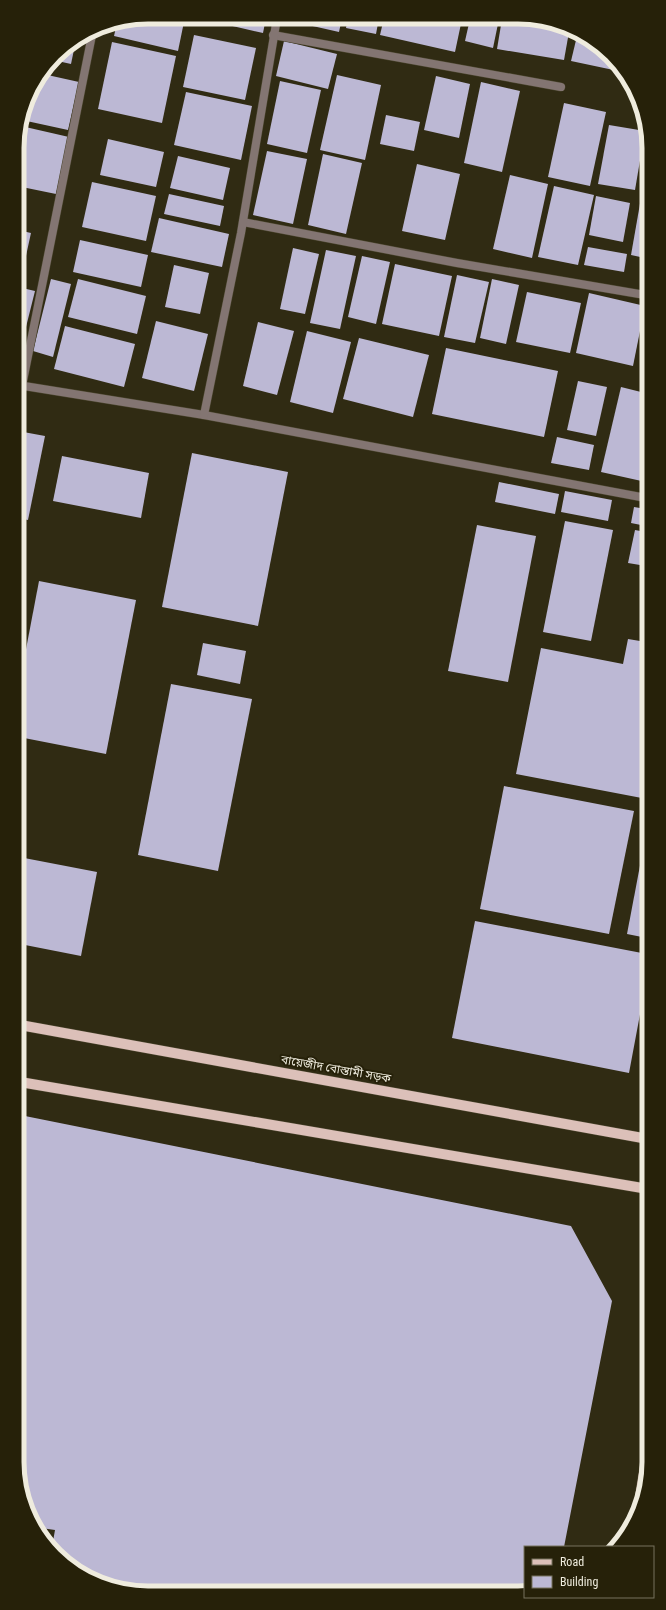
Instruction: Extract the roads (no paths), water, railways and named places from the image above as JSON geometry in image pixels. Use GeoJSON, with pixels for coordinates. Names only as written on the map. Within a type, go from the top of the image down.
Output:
{"type":"FeatureCollection","features":[{"type":"Feature","properties":{"kind":"main road","name":"বায়েজীদ বোস্তামী সড়ক"},"geometry":{"type":"LineString","coordinates":[[24,1026],[642,1138]]}},
{"type":"Feature","properties":{"kind":"main road"},"geometry":{"type":"LineString","coordinates":[[24,1083],[642,1188]]}},
{"type":"Feature","properties":{"kind":"street"},"geometry":{"type":"LineString","coordinates":[[204,415],[243,222],[276,24]]}},
{"type":"Feature","properties":{"kind":"street"},"geometry":{"type":"LineString","coordinates":[[273,35],[561,87]]}},
{"type":"Feature","properties":{"kind":"street"},"geometry":{"type":"LineString","coordinates":[[24,366],[91,38]]}},
{"type":"Feature","properties":{"kind":"street"},"geometry":{"type":"LineString","coordinates":[[243,222],[642,294]]}},
{"type":"Feature","properties":{"kind":"street"},"geometry":{"type":"LineString","coordinates":[[24,386],[204,415],[642,497]]}}]}
